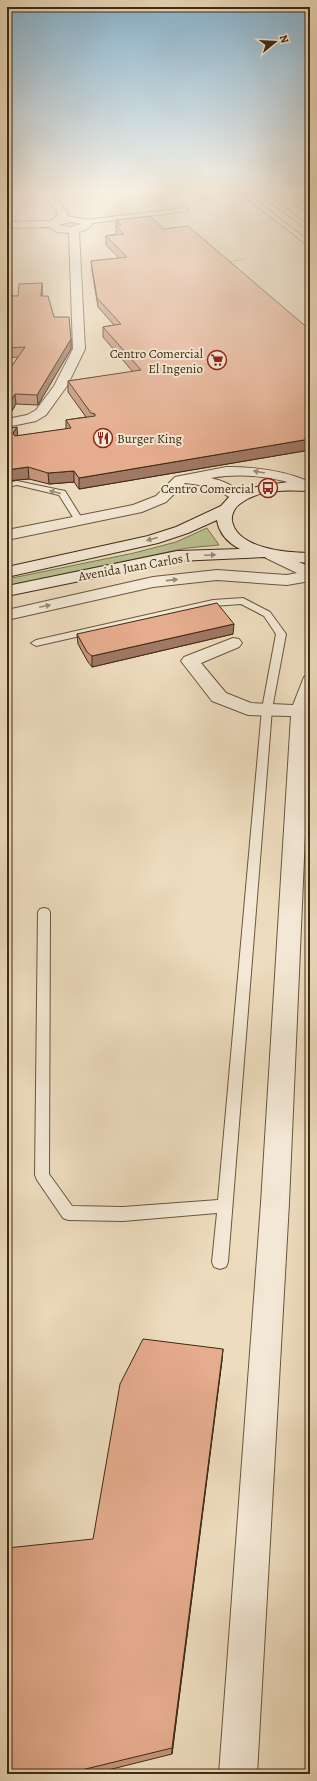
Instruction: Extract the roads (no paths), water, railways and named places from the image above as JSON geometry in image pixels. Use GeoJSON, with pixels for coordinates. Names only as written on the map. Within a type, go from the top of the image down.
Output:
{"type":"FeatureCollection","features":[{"type":"Feature","properties":{"kind":"street"},"geometry":{"type":"LineString","coordinates":[[7,423],[36,416],[48,405],[79,349],[76,275]]}},
{"type":"Feature","properties":{"kind":"street"},"geometry":{"type":"LineString","coordinates":[[7,535],[137,509],[161,499],[180,480],[226,471],[254,471],[289,478],[310,487]]}},
{"type":"Feature","properties":{"kind":"street"},"geometry":{"type":"LineString","coordinates":[[171,489],[192,481],[205,482],[215,483],[228,489],[233,494]]}},
{"type":"Feature","properties":{"kind":"street","name":"Avenida Juan Carlos I"},"geometry":{"type":"LineString","coordinates":[[7,572],[152,540],[182,530],[227,509],[235,500],[245,495],[268,488],[296,486],[310,487]]}},
{"type":"Feature","properties":{"kind":"street"},"geometry":{"type":"LineString","coordinates":[[227,509],[224,518],[228,531],[239,542],[310,574]]}},
{"type":"Feature","properties":{"kind":"street"},"geometry":{"type":"LineString","coordinates":[[268,554],[297,558],[310,558]]}},
{"type":"Feature","properties":{"kind":"street","name":"Avenida Juan Carlos I"},"geometry":{"type":"LineString","coordinates":[[7,591],[177,556],[268,554]]}},
{"type":"Feature","properties":{"kind":"street"},"geometry":{"type":"LineString","coordinates":[[7,615],[153,582],[217,575],[287,580],[310,574]]}},
{"type":"Feature","properties":{"kind":"street"},"geometry":{"type":"LineString","coordinates":[[233,643],[190,660],[219,697],[248,709],[301,711]]}},
{"type":"Feature","properties":{"kind":"street"},"geometry":{"type":"LineString","coordinates":[[238,1774],[275,1203],[301,711],[310,681]]}},
{"type":"Feature","properties":{"kind":"lane"},"geometry":{"type":"LineString","coordinates":[[7,485],[17,483],[62,494],[79,520]]}},
{"type":"Feature","properties":{"kind":"lane"},"geometry":{"type":"LineString","coordinates":[[36,643],[213,603],[243,601],[268,614],[281,634],[267,709],[220,1262]]}},
{"type":"Feature","properties":{"kind":"lane"},"geometry":{"type":"LineString","coordinates":[[44,912],[42,1175],[68,1213],[123,1214],[224,1206]]}},
{"type":"Feature","properties":{"kind":"place","name":"Centro Comercial El Ingenio"},"geometry":{"type":"Point","coordinates":[217,360]}},
{"type":"Feature","properties":{"kind":"place","name":"Burger King"},"geometry":{"type":"Point","coordinates":[103,438]}},
{"type":"Feature","properties":{"kind":"place","name":"Centro Comercial"},"geometry":{"type":"Point","coordinates":[268,488]}}]}
